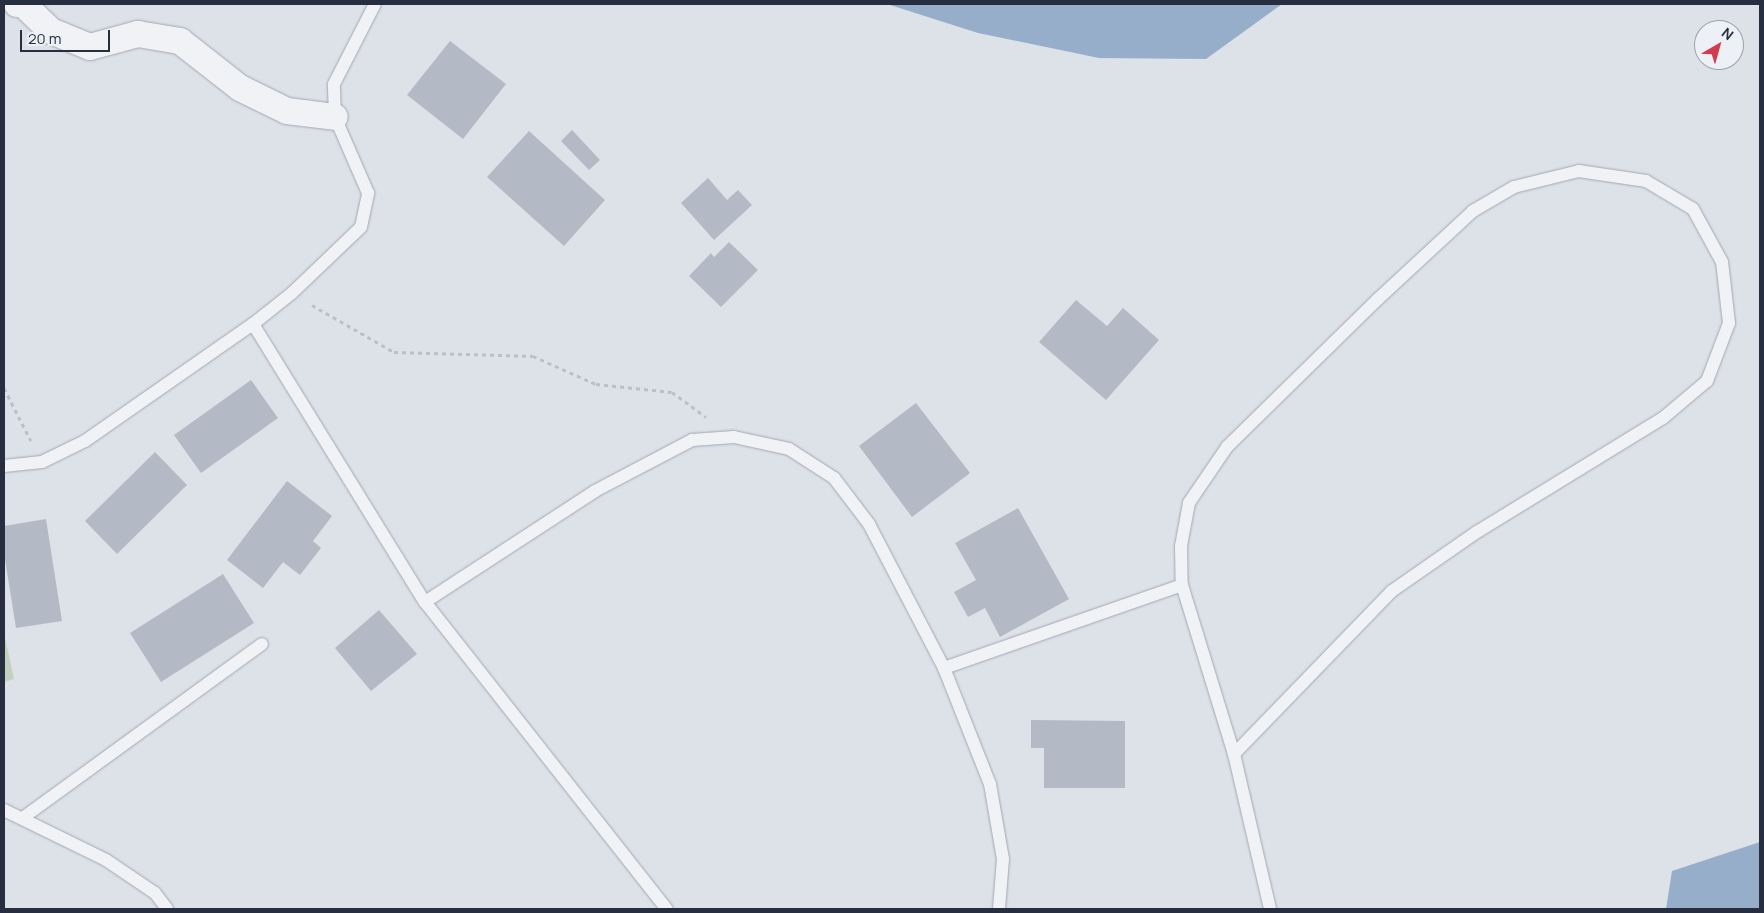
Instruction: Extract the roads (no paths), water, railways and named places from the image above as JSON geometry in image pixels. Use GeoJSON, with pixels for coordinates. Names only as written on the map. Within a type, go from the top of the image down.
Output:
{"type":"FeatureCollection","features":[{"type":"Feature","properties":{"kind":"street"},"geometry":{"type":"LineString","coordinates":[[17,4],[23,4],[51,31],[90,46],[138,34],[180,41],[240,88],[287,111],[335,118]]}},
{"type":"Feature","properties":{"kind":"lane"},"geometry":{"type":"LineString","coordinates":[[4,466],[42,462],[84,441],[253,324],[292,293],[361,227],[368,193],[335,118],[334,84],[375,4]]}},
{"type":"Feature","properties":{"kind":"lane"},"geometry":{"type":"LineString","coordinates":[[1234,754],[1392,591],[1477,532],[1663,418],[1707,381],[1729,323],[1722,262],[1693,209],[1646,181],[1580,171],[1514,187],[1473,212],[1227,447],[1189,503],[1181,546],[1182,585],[1234,754],[1270,909]]}},
{"type":"Feature","properties":{"kind":"lane"},"geometry":{"type":"LineString","coordinates":[[253,324],[425,602],[667,909]]}},
{"type":"Feature","properties":{"kind":"lane"},"geometry":{"type":"LineString","coordinates":[[425,602],[613,482],[692,440],[734,437],[789,449],[834,478],[869,524],[944,668],[990,784],[1003,859],[999,909]]}},
{"type":"Feature","properties":{"kind":"lane"},"geometry":{"type":"LineString","coordinates":[[944,668],[1182,585]]}},
{"type":"Feature","properties":{"kind":"lane"},"geometry":{"type":"LineString","coordinates":[[24,817],[262,644]]}},
{"type":"Feature","properties":{"kind":"lane"},"geometry":{"type":"LineString","coordinates":[[4,810],[24,817],[106,860],[155,893],[167,909]]}},
{"type":"Feature","properties":{"kind":"water"},"geometry":{"type":"Polygon","coordinates":[[[887,4],[1282,4],[1206,59],[1099,58],[978,33],[887,4]]]}},
{"type":"Feature","properties":{"kind":"water"},"geometry":{"type":"Polygon","coordinates":[[[1760,842],[1760,909],[1666,909],[1672,871],[1760,842]]]}}]}
